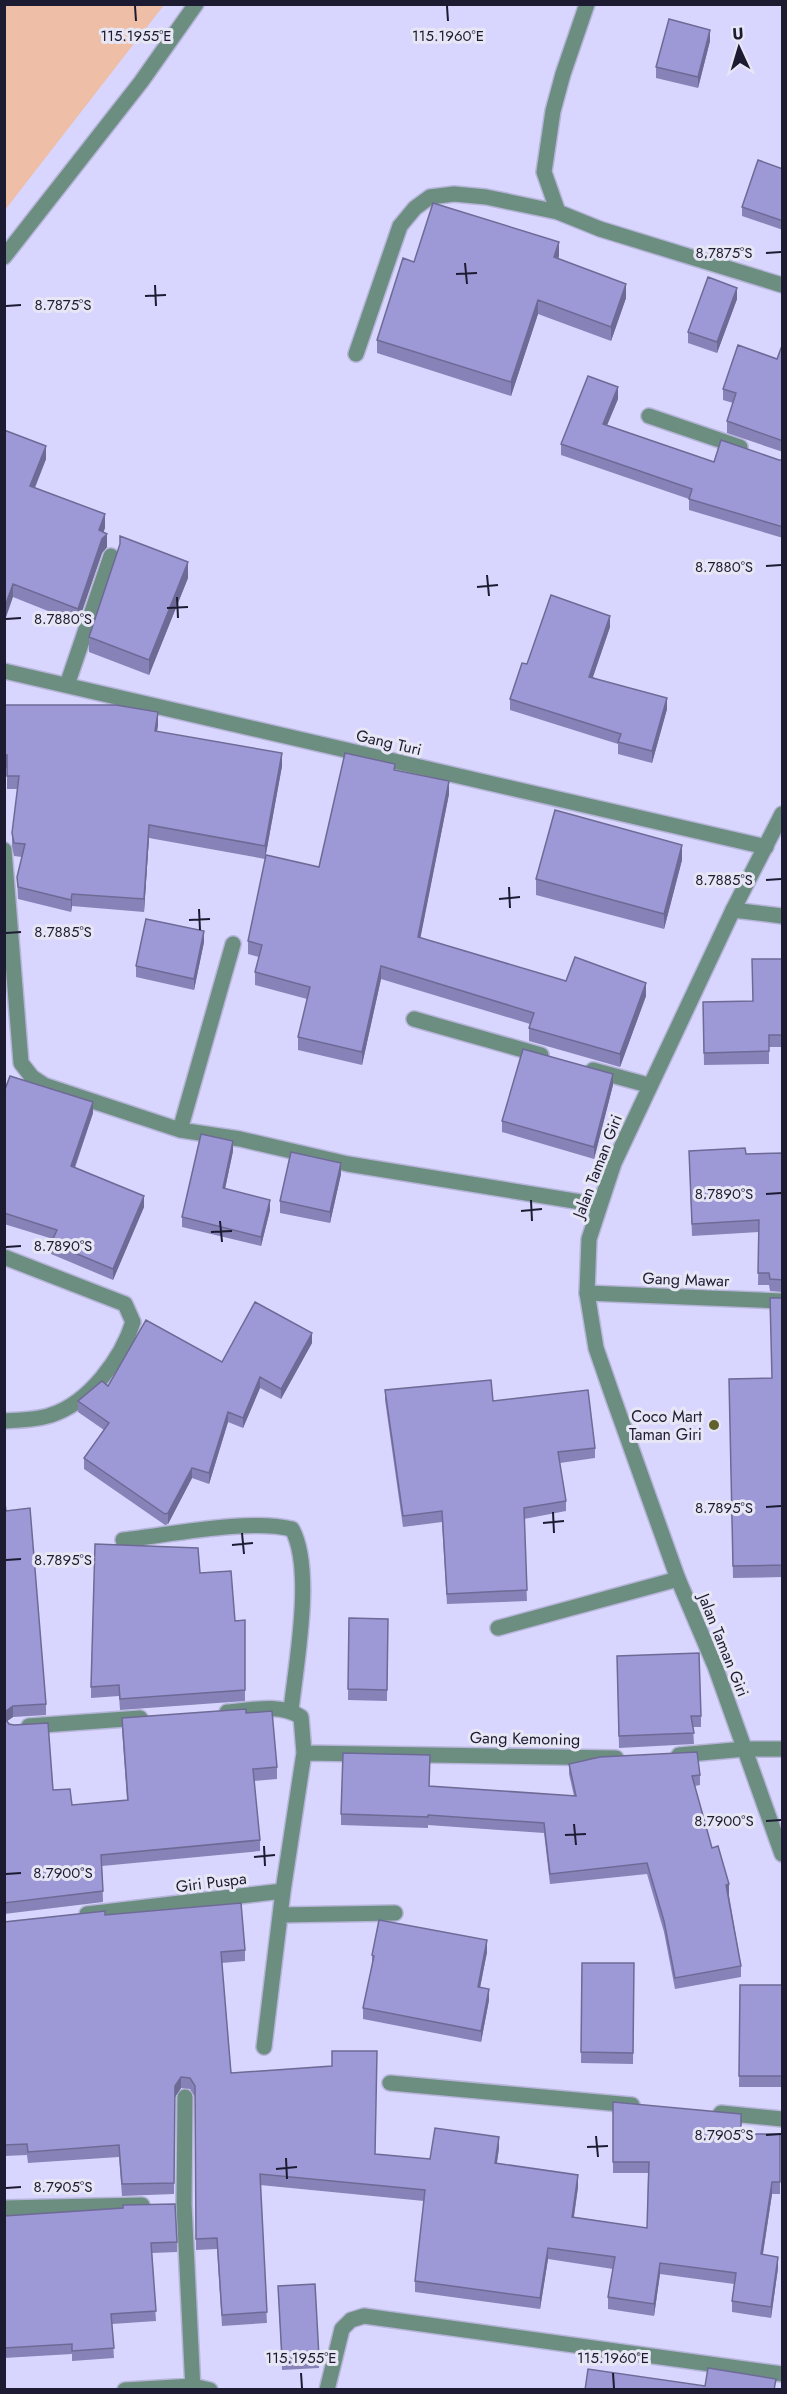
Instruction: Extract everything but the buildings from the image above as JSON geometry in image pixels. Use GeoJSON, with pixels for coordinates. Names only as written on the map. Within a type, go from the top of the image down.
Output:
{"type":"FeatureCollection","features":[{"type":"Feature","properties":{"kind":"street"},"geometry":{"type":"LineString","coordinates":[[4,257],[141,82],[196,4]]}},
{"type":"Feature","properties":{"kind":"street"},"geometry":{"type":"LineString","coordinates":[[558,212],[544,172],[560,83],[587,4]]}},
{"type":"Feature","properties":{"kind":"street"},"geometry":{"type":"LineString","coordinates":[[356,354],[400,226],[415,208],[430,197],[454,194],[486,197],[558,212],[600,229],[783,285]]}},
{"type":"Feature","properties":{"kind":"street"},"geometry":{"type":"LineString","coordinates":[[649,416],[749,450]]}},
{"type":"Feature","properties":{"kind":"street"},"geometry":{"type":"LineString","coordinates":[[68,686],[111,556]]}},
{"type":"Feature","properties":{"kind":"street","name":"Gang Turi"},"geometry":{"type":"LineString","coordinates":[[4,671],[766,847]]}},
{"type":"Feature","properties":{"kind":"street","name":"Jalan Taman Giri"},"geometry":{"type":"LineString","coordinates":[[783,814],[733,910],[648,1085],[614,1163],[589,1239],[587,1293],[596,1348],[678,1579],[715,1666],[783,1854]]}},
{"type":"Feature","properties":{"kind":"street"},"geometry":{"type":"LineString","coordinates":[[4,850],[21,1063],[32,1077],[44,1085],[180,1130],[240,1140],[360,1166],[599,1205]]}},
{"type":"Feature","properties":{"kind":"street"},"geometry":{"type":"LineString","coordinates":[[733,910],[783,916]]}},
{"type":"Feature","properties":{"kind":"street"},"geometry":{"type":"LineString","coordinates":[[180,1130],[233,944]]}},
{"type":"Feature","properties":{"kind":"street"},"geometry":{"type":"LineString","coordinates":[[414,1019],[559,1060]]}},
{"type":"Feature","properties":{"kind":"street"},"geometry":{"type":"LineString","coordinates":[[581,1066],[648,1085]]}},
{"type":"Feature","properties":{"kind":"street"},"geometry":{"type":"LineString","coordinates":[[4,1257],[125,1304],[133,1322],[127,1342],[102,1376],[75,1403],[52,1415],[4,1421]]}},
{"type":"Feature","properties":{"kind":"street","name":"Gang Mawar"},"geometry":{"type":"LineString","coordinates":[[587,1293],[783,1301]]}},
{"type":"Feature","properties":{"kind":"street"},"geometry":{"type":"LineString","coordinates":[[123,1540],[251,1526],[277,1525],[292,1529],[297,1538],[302,1564],[291,1710]]}},
{"type":"Feature","properties":{"kind":"street"},"geometry":{"type":"LineString","coordinates":[[498,1628],[678,1579]]}},
{"type":"Feature","properties":{"kind":"street"},"geometry":{"type":"LineString","coordinates":[[215,1713],[291,1710],[301,1717],[304,1753],[283,1891],[264,2047]]}},
{"type":"Feature","properties":{"kind":"street"},"geometry":{"type":"LineString","coordinates":[[14,1727],[156,1717]]}},
{"type":"Feature","properties":{"kind":"street"},"geometry":{"type":"LineString","coordinates":[[667,1756],[745,1749],[783,1749]]}},
{"type":"Feature","properties":{"kind":"street","name":"Gang Kemoning"},"geometry":{"type":"LineString","coordinates":[[304,1753],[636,1757]]}},
{"type":"Feature","properties":{"kind":"street","name":"Giri Puspa"},"geometry":{"type":"LineString","coordinates":[[74,1916],[283,1891]]}},
{"type":"Feature","properties":{"kind":"street"},"geometry":{"type":"LineString","coordinates":[[280,1915],[395,1913]]}},
{"type":"Feature","properties":{"kind":"street"},"geometry":{"type":"LineString","coordinates":[[390,2083],[643,2106]]}},
{"type":"Feature","properties":{"kind":"street"},"geometry":{"type":"LineString","coordinates":[[185,2097],[172,2204],[193,2388]]}},
{"type":"Feature","properties":{"kind":"street"},"geometry":{"type":"LineString","coordinates":[[701,2111],[783,2119]]}},
{"type":"Feature","properties":{"kind":"street"},"geometry":{"type":"LineString","coordinates":[[4,2208],[172,2204]]}},
{"type":"Feature","properties":{"kind":"street"},"geometry":{"type":"LineString","coordinates":[[327,2390],[342,2329],[351,2320],[364,2316],[783,2374]]}},
{"type":"Feature","properties":{"kind":"street"},"geometry":{"type":"LineString","coordinates":[[125,2390],[193,2388],[210,2390]]}},
{"type":"Feature","properties":{"kind":"shaded area"},"geometry":{"type":"Polygon","coordinates":[[[4,5],[164,5],[5,210],[4,5]]]}},
{"type":"Feature","properties":{"kind":"place","name":"Coco Mart Taman Giri"},"geometry":{"type":"Point","coordinates":[714,1425]}}]}
